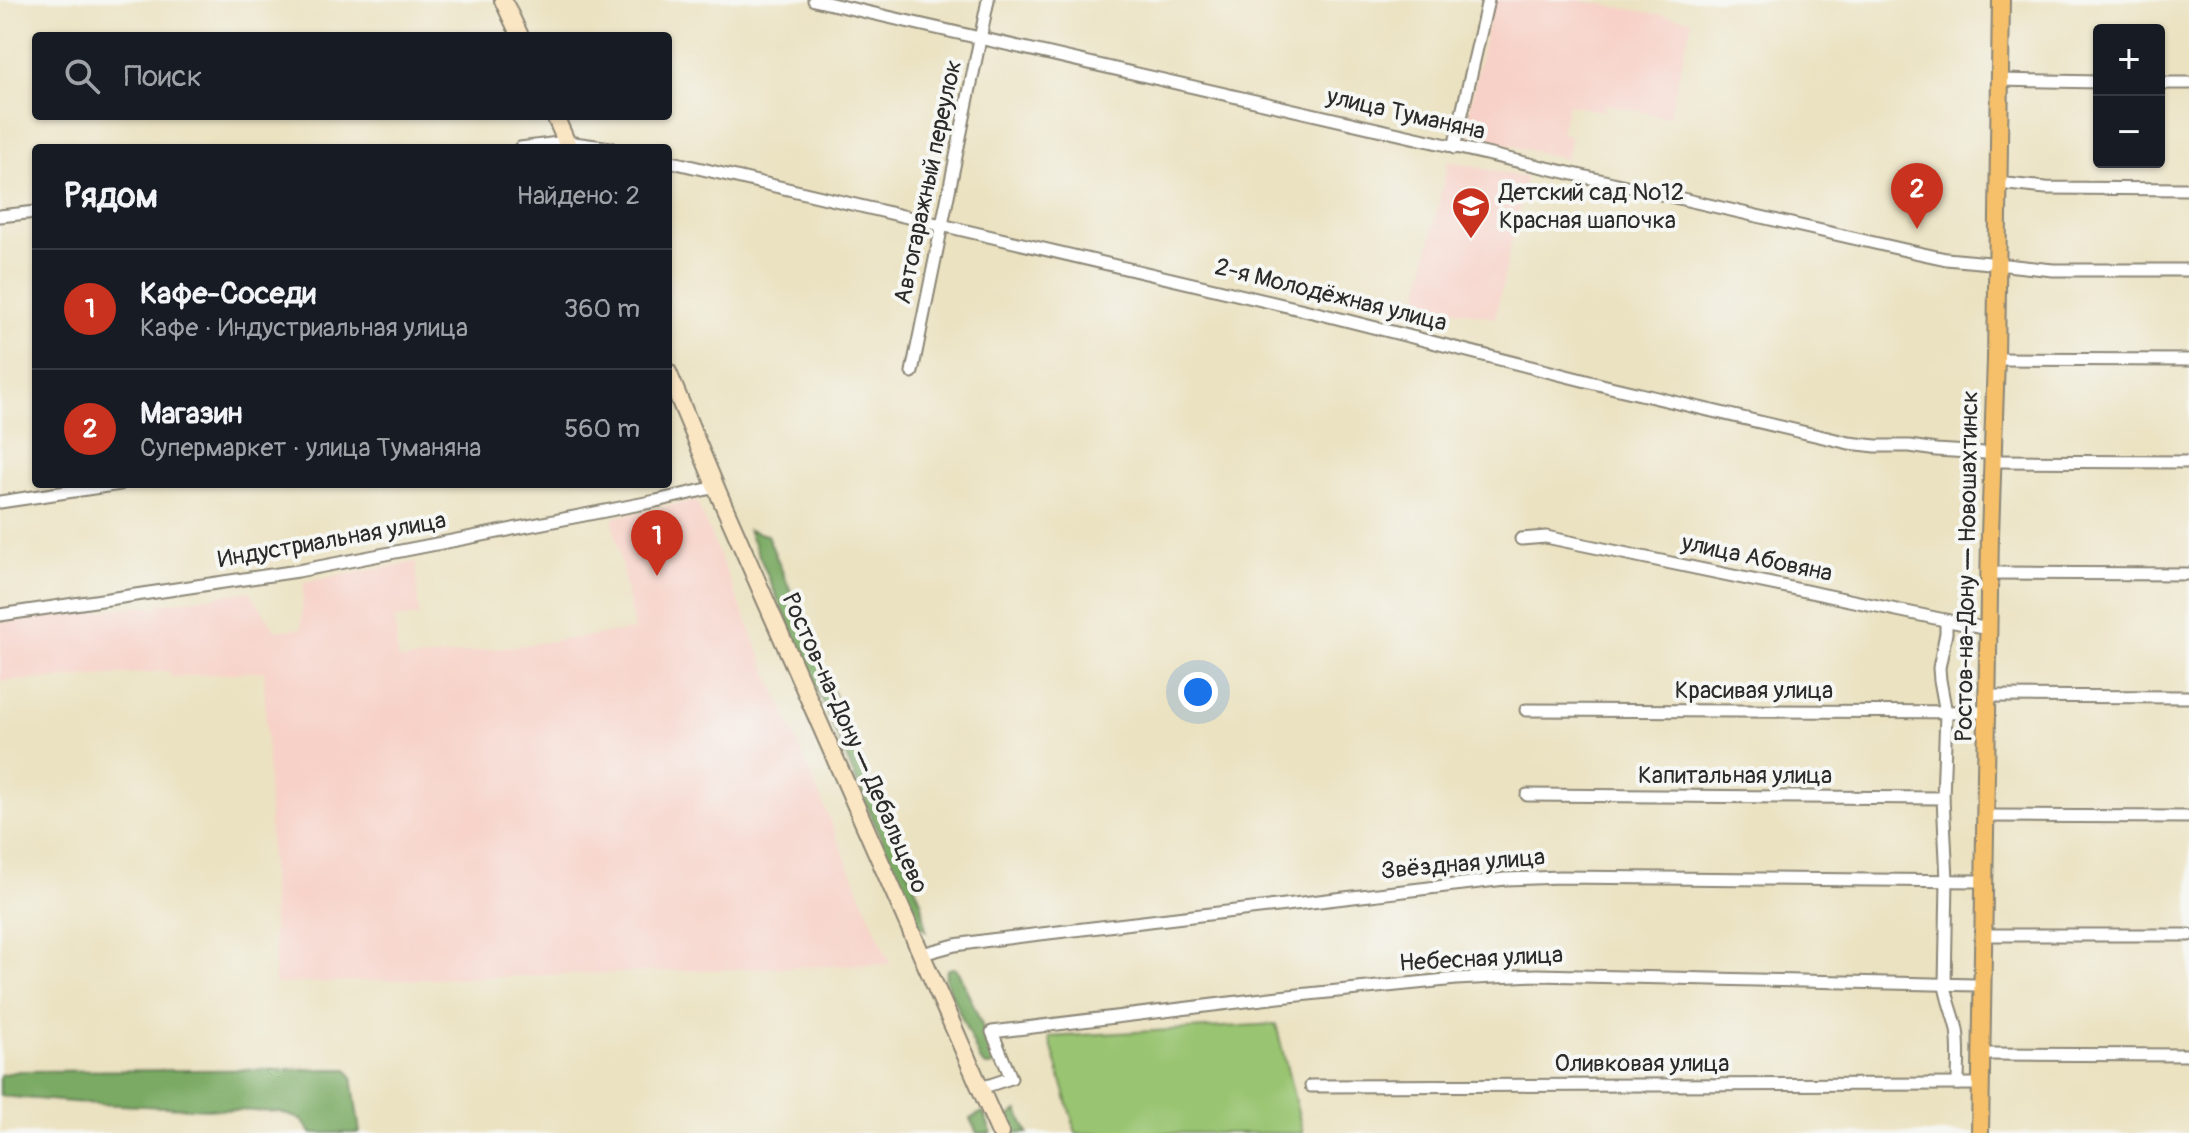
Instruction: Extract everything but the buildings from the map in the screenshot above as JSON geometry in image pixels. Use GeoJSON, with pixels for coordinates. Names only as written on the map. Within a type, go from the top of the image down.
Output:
{"type":"FeatureCollection","features":[{"type":"Feature","properties":{"kind":"main road","name":"Ростов-на-Дону — Новошахтинск"},"geometry":{"type":"LineString","coordinates":[[1973,1133],[1966,1084],[1976,985],[1990,573],[1989,457],[1996,359],[1993,264],[1998,183],[1998,0]]}},
{"type":"Feature","properties":{"kind":"main road","name":"Ростов-на-Дону — Новошахтинск"},"geometry":{"type":"LineString","coordinates":[[1980,1133],[1985,816],[1983,628],[1998,0]]}},
{"type":"Feature","properties":{"kind":"street"},"geometry":{"type":"LineString","coordinates":[[503,0],[518,32]]}},
{"type":"Feature","properties":{"kind":"street","name":"улица Туманяна"},"geometry":{"type":"LineString","coordinates":[[814,0],[1946,259],[2053,270],[2189,270]]}},
{"type":"Feature","properties":{"kind":"street","name":"Автогаражный переулок"},"geometry":{"type":"LineString","coordinates":[[912,372],[988,0]]}},
{"type":"Feature","properties":{"kind":"street"},"geometry":{"type":"LineString","coordinates":[[1454,148],[1488,0]]}},
{"type":"Feature","properties":{"kind":"street"},"geometry":{"type":"LineString","coordinates":[[1999,80],[2093,82]]}},
{"type":"Feature","properties":{"kind":"street"},"geometry":{"type":"LineString","coordinates":[[2165,83],[2189,83]]}},
{"type":"Feature","properties":{"kind":"street"},"geometry":{"type":"LineString","coordinates":[[557,120],[568,144]]}},
{"type":"Feature","properties":{"kind":"street","name":"2-я Молодёжная улица"},"geometry":{"type":"LineString","coordinates":[[672,162],[1849,443],[1910,446],[1989,457],[2189,462]]}},
{"type":"Feature","properties":{"kind":"street"},"geometry":{"type":"LineString","coordinates":[[1998,183],[2046,188],[2189,189]]}},
{"type":"Feature","properties":{"kind":"street"},"geometry":{"type":"LineString","coordinates":[[0,216],[32,212]]}},
{"type":"Feature","properties":{"kind":"street"},"geometry":{"type":"LineString","coordinates":[[1996,359],[2189,360]]}},
{"type":"Feature","properties":{"kind":"street","name":"Ростов-на-Дону — Дебальцево"},"geometry":{"type":"LineString","coordinates":[[672,391],[1000,1133]]}},
{"type":"Feature","properties":{"kind":"street","name":"Индустриальная улица"},"geometry":{"type":"LineString","coordinates":[[0,615],[298,571],[716,487]]}},
{"type":"Feature","properties":{"kind":"street"},"geometry":{"type":"LineString","coordinates":[[0,502],[93,488]]}},
{"type":"Feature","properties":{"kind":"street","name":"улица Абовяна"},"geometry":{"type":"LineString","coordinates":[[1521,539],[1546,537],[1983,628]]}},
{"type":"Feature","properties":{"kind":"street"},"geometry":{"type":"LineString","coordinates":[[1990,573],[2189,574]]}},
{"type":"Feature","properties":{"kind":"street"},"geometry":{"type":"LineString","coordinates":[[1946,620],[1939,668],[1946,713],[1943,798],[1947,880],[1945,985],[1966,1084]]}},
{"type":"Feature","properties":{"kind":"street","name":"Красивая улица"},"geometry":{"type":"LineString","coordinates":[[1526,710],[1946,713],[1984,704],[2189,697]]}},
{"type":"Feature","properties":{"kind":"street","name":"Капитальная улица"},"geometry":{"type":"LineString","coordinates":[[1527,795],[1943,798]]}},
{"type":"Feature","properties":{"kind":"street"},"geometry":{"type":"LineString","coordinates":[[1985,816],[2189,817]]}},
{"type":"Feature","properties":{"kind":"street","name":"Звёздная улица"},"geometry":{"type":"LineString","coordinates":[[922,954],[955,945],[1505,879],[1978,881]]}},
{"type":"Feature","properties":{"kind":"street"},"geometry":{"type":"LineString","coordinates":[[1982,935],[2189,935]]}},
{"type":"Feature","properties":{"kind":"street","name":"Небесная улица"},"geometry":{"type":"LineString","coordinates":[[981,1088],[1011,1078],[992,1032],[1279,997],[1537,975],[1976,985]]}},
{"type":"Feature","properties":{"kind":"street"},"geometry":{"type":"LineString","coordinates":[[1981,1054],[2189,1055]]}},
{"type":"Feature","properties":{"kind":"street","name":"Оливковая улица"},"geometry":{"type":"LineString","coordinates":[[1311,1086],[1966,1084]]}},
{"type":"Feature","properties":{"kind":"shaded area"},"geometry":{"type":"Polygon","coordinates":[[[1492,0],[1578,0],[1692,20],[1669,118],[1605,104],[1604,112],[1568,104],[1561,132],[1571,136],[1566,159],[1464,134],[1492,0]]]}},
{"type":"Feature","properties":{"kind":"shaded area","name":"Детский сад №12 Красная шапочка"},"geometry":{"type":"Polygon","coordinates":[[[1448,161],[1526,178],[1495,318],[1417,301],[1448,161]]]}},
{"type":"Feature","properties":{"kind":"shaded area"},"geometry":{"type":"Polygon","coordinates":[[[696,500],[890,964],[275,984],[264,671],[171,677],[170,671],[0,681],[0,621],[149,605],[158,609],[158,604],[250,591],[276,631],[301,628],[304,582],[416,562],[419,616],[395,619],[398,660],[634,630],[612,518],[696,500]]]}},
{"type":"Feature","properties":{"kind":"green space"},"geometry":{"type":"Polygon","coordinates":[[[748,530],[767,535],[922,903],[926,931],[918,924],[748,530]]]}},
{"type":"Feature","properties":{"kind":"green space"},"geometry":{"type":"Polygon","coordinates":[[[952,968],[960,975],[995,1055],[996,1063],[991,1066],[980,1060],[945,979],[947,970],[952,968]]]}},
{"type":"Feature","properties":{"kind":"green space"},"geometry":{"type":"Polygon","coordinates":[[[1276,1024],[1303,1133],[1076,1133],[1049,1037],[1276,1024]]]}},
{"type":"Feature","properties":{"kind":"green space"},"geometry":{"type":"Polygon","coordinates":[[[347,1069],[352,1077],[360,1133],[311,1133],[302,1120],[280,1112],[97,1104],[0,1096],[0,1075],[19,1071],[347,1069]]]}},
{"type":"Feature","properties":{"kind":"green space"},"geometry":{"type":"Polygon","coordinates":[[[1018,1111],[1028,1133],[1013,1133],[1006,1118],[1018,1111]]]}},
{"type":"Feature","properties":{"kind":"green space"},"geometry":{"type":"Polygon","coordinates":[[[983,1112],[992,1133],[977,1133],[970,1119],[983,1112]]]}},
{"type":"Feature","properties":{"kind":"place","name":"Магазин"},"geometry":{"type":"Point","coordinates":[1917,229]}},
{"type":"Feature","properties":{"kind":"place","name":"Детский сад №12 Красная шапочка"},"geometry":{"type":"Point","coordinates":[1471,240]}},
{"type":"Feature","properties":{"kind":"place","name":"Кафе-Соседи"},"geometry":{"type":"Point","coordinates":[657,576]}}]}
